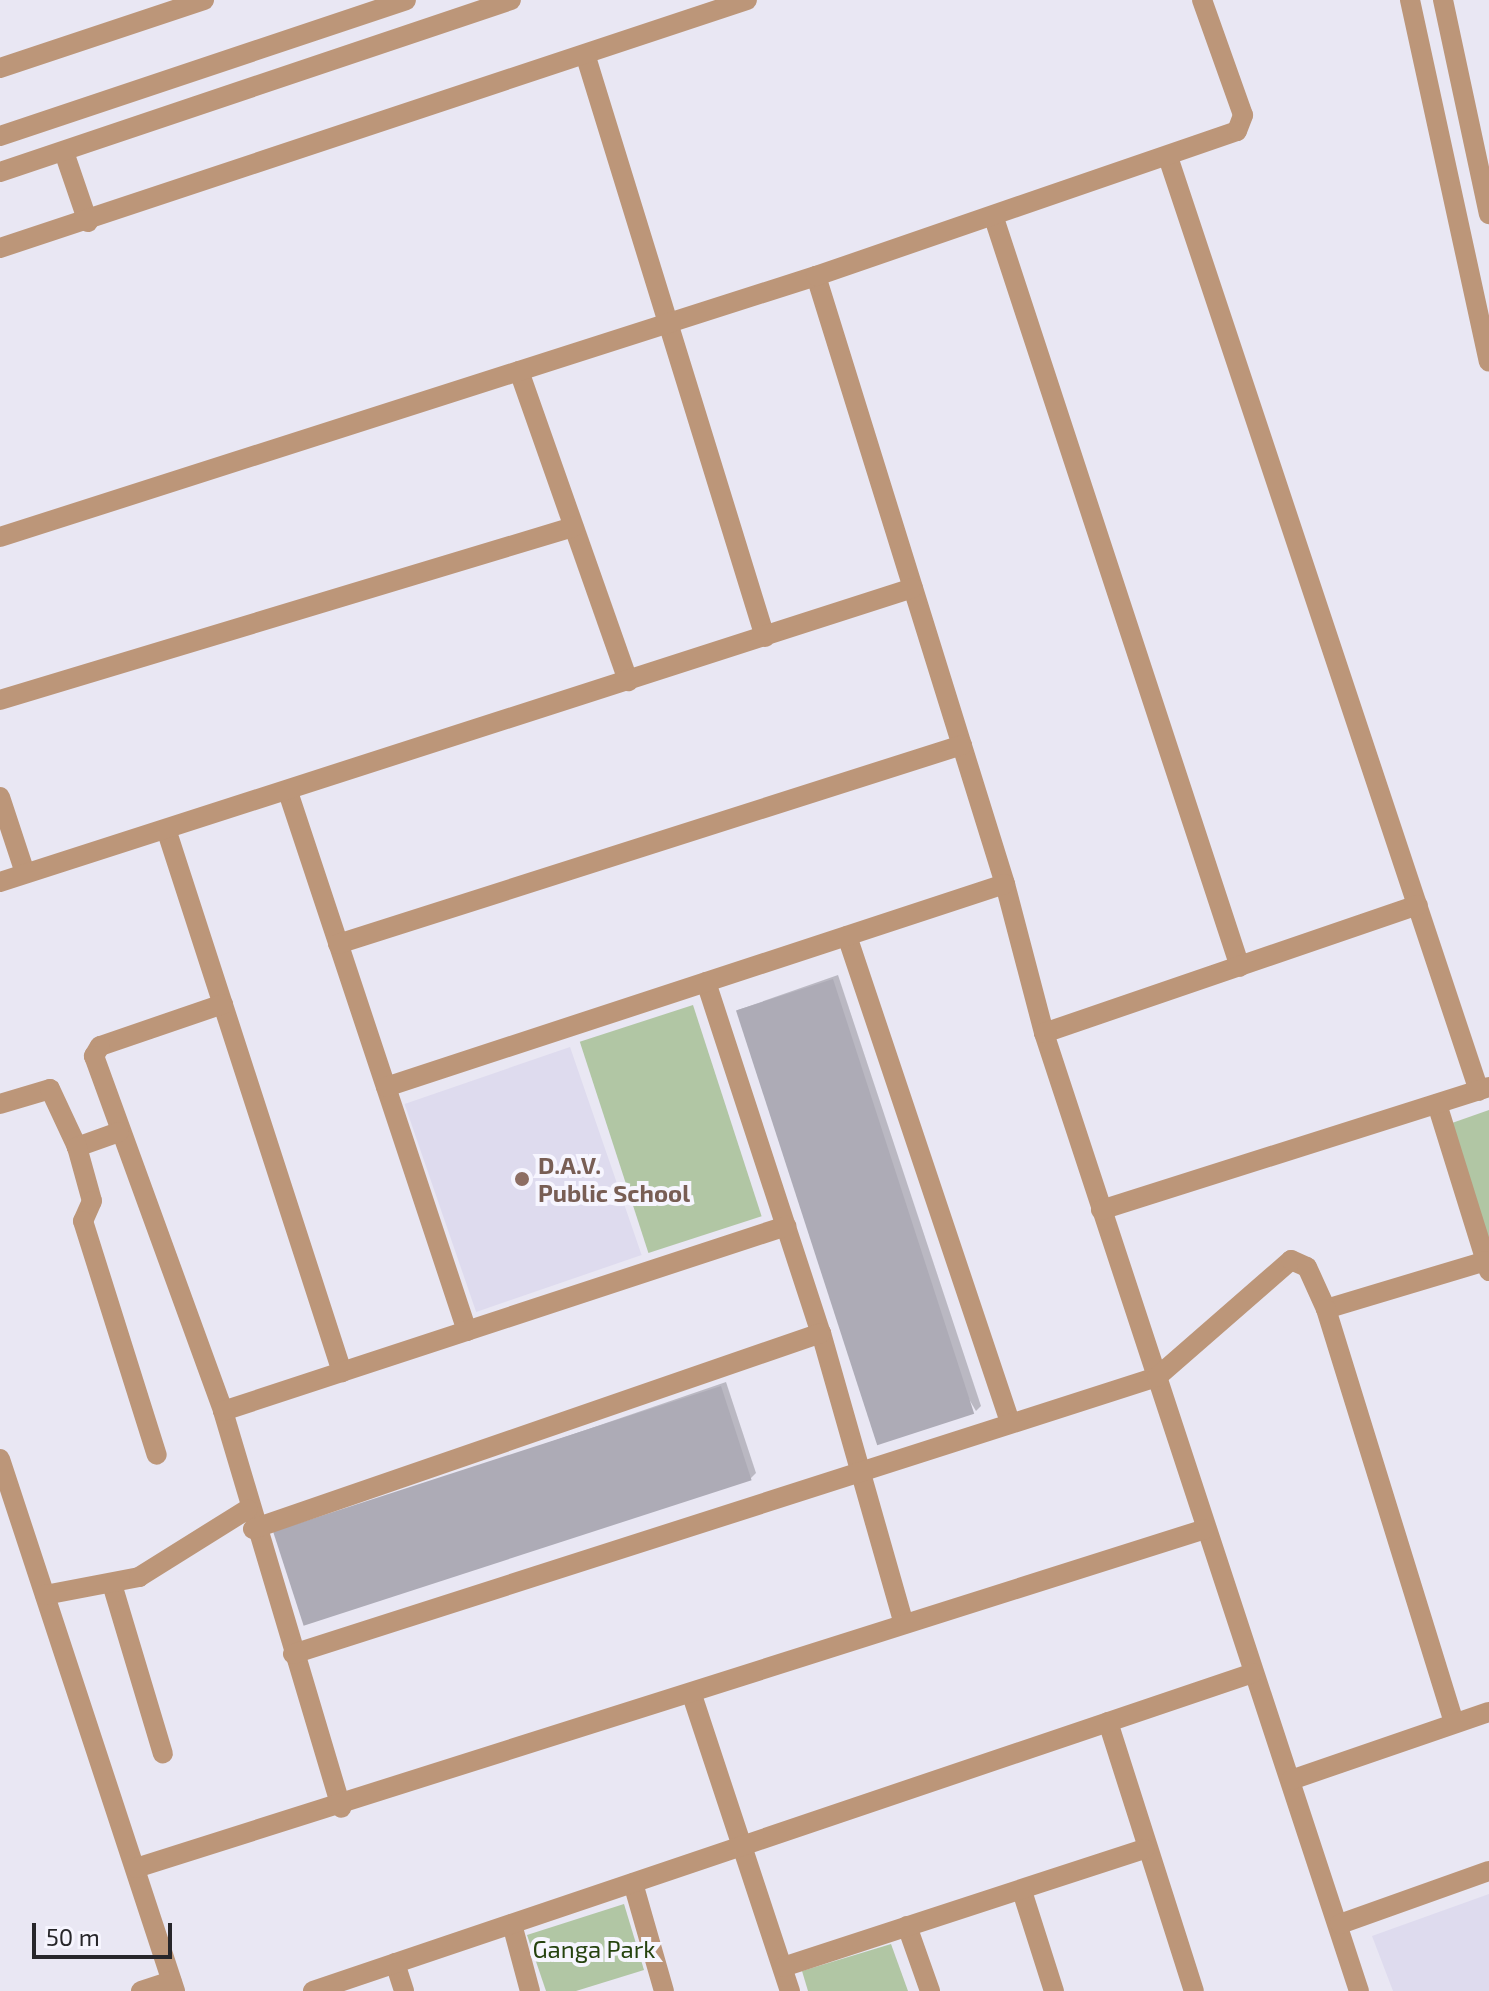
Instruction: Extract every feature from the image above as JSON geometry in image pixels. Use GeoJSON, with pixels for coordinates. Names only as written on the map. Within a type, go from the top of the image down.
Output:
{"type":"FeatureCollection","features":[{"type":"Feature","properties":{"kind":"street"},"geometry":{"type":"LineString","coordinates":[[0,68],[204,0]]}},
{"type":"Feature","properties":{"kind":"street"},"geometry":{"type":"LineString","coordinates":[[0,136],[406,0]]}},
{"type":"Feature","properties":{"kind":"street"},"geometry":{"type":"LineString","coordinates":[[0,172],[511,0]]}},
{"type":"Feature","properties":{"kind":"street"},"geometry":{"type":"LineString","coordinates":[[0,248],[88,222],[586,57],[747,0]]}},
{"type":"Feature","properties":{"kind":"street"},"geometry":{"type":"LineString","coordinates":[[0,537],[1169,160],[1244,122],[1202,0]]}},
{"type":"Feature","properties":{"kind":"street"},"geometry":{"type":"LineString","coordinates":[[1410,0],[1489,361]]}},
{"type":"Feature","properties":{"kind":"street"},"geometry":{"type":"LineString","coordinates":[[1443,0],[1489,214]]}},
{"type":"Feature","properties":{"kind":"street"},"geometry":{"type":"LineString","coordinates":[[586,57],[765,637]]}},
{"type":"Feature","properties":{"kind":"street"},"geometry":{"type":"LineString","coordinates":[[64,152],[88,222]]}},
{"type":"Feature","properties":{"kind":"street"},"geometry":{"type":"LineString","coordinates":[[1101,1210],[1484,1089],[1418,905],[1169,160]]}},
{"type":"Feature","properties":{"kind":"street"},"geometry":{"type":"LineString","coordinates":[[994,218],[1240,967]]}},
{"type":"Feature","properties":{"kind":"street"},"geometry":{"type":"LineString","coordinates":[[816,276],[1005,884],[1044,1033],[1205,1529],[1340,1924],[1359,1991]]}},
{"type":"Feature","properties":{"kind":"street"},"geometry":{"type":"LineString","coordinates":[[519,371],[628,681]]}},
{"type":"Feature","properties":{"kind":"street"},"geometry":{"type":"LineString","coordinates":[[0,700],[573,527]]}},
{"type":"Feature","properties":{"kind":"street"},"geometry":{"type":"LineString","coordinates":[[0,882],[167,832],[913,588]]}},
{"type":"Feature","properties":{"kind":"street"},"geometry":{"type":"LineString","coordinates":[[338,944],[962,745]]}},
{"type":"Feature","properties":{"kind":"street"},"geometry":{"type":"LineString","coordinates":[[288,792],[467,1331]]}},
{"type":"Feature","properties":{"kind":"street"},"geometry":{"type":"LineString","coordinates":[[0,797],[25,873]]}},
{"type":"Feature","properties":{"kind":"street"},"geometry":{"type":"LineString","coordinates":[[167,832],[342,1372]]}},
{"type":"Feature","properties":{"kind":"street"},"geometry":{"type":"LineString","coordinates":[[386,1087],[1005,884]]}},
{"type":"Feature","properties":{"kind":"street"},"geometry":{"type":"LineString","coordinates":[[1044,1033],[1418,905]]}},
{"type":"Feature","properties":{"kind":"street"},"geometry":{"type":"LineString","coordinates":[[847,936],[1010,1422]]}},
{"type":"Feature","properties":{"kind":"street"},"geometry":{"type":"LineString","coordinates":[[706,982],[821,1333],[862,1466],[903,1620]]}},
{"type":"Feature","properties":{"kind":"street"},"geometry":{"type":"LineString","coordinates":[[223,1004],[97,1048],[98,1076],[223,1411],[250,1519],[341,1808]]}},
{"type":"Feature","properties":{"kind":"street"},"geometry":{"type":"LineString","coordinates":[[0,1104],[50,1089],[77,1147],[92,1201],[83,1221],[157,1455]]}},
{"type":"Feature","properties":{"kind":"street"},"geometry":{"type":"LineString","coordinates":[[1326,1309],[1487,1266],[1437,1104]]}},
{"type":"Feature","properties":{"kind":"street"},"geometry":{"type":"LineString","coordinates":[[77,1147],[119,1132]]}},
{"type":"Feature","properties":{"kind":"street"},"geometry":{"type":"LineString","coordinates":[[223,1411],[786,1226]]}},
{"type":"Feature","properties":{"kind":"street"},"geometry":{"type":"LineString","coordinates":[[293,1654],[862,1466],[1157,1377],[1291,1260],[1307,1267],[1326,1309],[1454,1722]]}},
{"type":"Feature","properties":{"kind":"street"},"geometry":{"type":"LineString","coordinates":[[45,1595],[139,1577],[250,1519],[821,1333]]}},
{"type":"Feature","properties":{"kind":"street"},"geometry":{"type":"LineString","coordinates":[[0,1459],[173,1986],[141,1991]]}},
{"type":"Feature","properties":{"kind":"street"},"geometry":{"type":"LineString","coordinates":[[136,1868],[341,1808],[692,1695],[903,1620],[1205,1529]]}},
{"type":"Feature","properties":{"kind":"street"},"geometry":{"type":"LineString","coordinates":[[112,1584],[163,1754]]}},
{"type":"Feature","properties":{"kind":"street"},"geometry":{"type":"LineString","coordinates":[[313,1991],[1253,1673]]}},
{"type":"Feature","properties":{"kind":"street"},"geometry":{"type":"LineString","coordinates":[[692,1695],[790,1991]]}},
{"type":"Feature","properties":{"kind":"street"},"geometry":{"type":"LineString","coordinates":[[1291,1780],[1489,1712]]}},
{"type":"Feature","properties":{"kind":"street"},"geometry":{"type":"LineString","coordinates":[[1108,1722],[1144,1849],[1194,1991]]}},
{"type":"Feature","properties":{"kind":"street"},"geometry":{"type":"LineString","coordinates":[[783,1967],[1144,1849]]}},
{"type":"Feature","properties":{"kind":"street"},"geometry":{"type":"LineString","coordinates":[[1340,1924],[1489,1871]]}},
{"type":"Feature","properties":{"kind":"street"},"geometry":{"type":"LineString","coordinates":[[633,1883],[664,1991]]}},
{"type":"Feature","properties":{"kind":"street"},"geometry":{"type":"LineString","coordinates":[[1022,1891],[1054,1991]]}},
{"type":"Feature","properties":{"kind":"street"},"geometry":{"type":"LineString","coordinates":[[512,1924],[530,1991]]}},
{"type":"Feature","properties":{"kind":"street"},"geometry":{"type":"LineString","coordinates":[[907,1926],[930,1991]]}},
{"type":"Feature","properties":{"kind":"street"},"geometry":{"type":"LineString","coordinates":[[395,1963],[404,1991]]}},
{"type":"Feature","properties":{"kind":"shaded area","name":"D.A.V. Public School"},"geometry":{"type":"Polygon","coordinates":[[[570,1047],[642,1255],[476,1312],[405,1104],[570,1047]]]}},
{"type":"Feature","properties":{"kind":"shaded area"},"geometry":{"type":"Polygon","coordinates":[[[1489,1894],[1489,1991],[1393,1991],[1372,1936],[1489,1894]]]}},
{"type":"Feature","properties":{"kind":"green space"},"geometry":{"type":"Polygon","coordinates":[[[693,1005],[762,1216],[648,1253],[580,1042],[693,1005]]]}},
{"type":"Feature","properties":{"kind":"green space"},"geometry":{"type":"Polygon","coordinates":[[[1489,1110],[1489,1241],[1452,1123],[1489,1110]]]}},
{"type":"Feature","properties":{"kind":"green space","name":"Ganga Park"},"geometry":{"type":"Polygon","coordinates":[[[624,1904],[644,1970],[576,1991],[546,1991],[527,1935],[624,1904]]]}},
{"type":"Feature","properties":{"kind":"green space"},"geometry":{"type":"Polygon","coordinates":[[[891,1944],[908,1991],[808,1991],[802,1971],[891,1944]]]}},
{"type":"Feature","properties":{"kind":"building"},"geometry":{"type":"Polygon","coordinates":[[[833,979],[974,1414],[877,1445],[736,1011],[833,979]]]}},
{"type":"Feature","properties":{"kind":"building"},"geometry":{"type":"Polygon","coordinates":[[[721,1386],[752,1480],[304,1626],[273,1532],[721,1386]]]}},
{"type":"Feature","properties":{"kind":"place","name":"D.A.V. Public School"},"geometry":{"type":"Point","coordinates":[522,1179]}}]}
